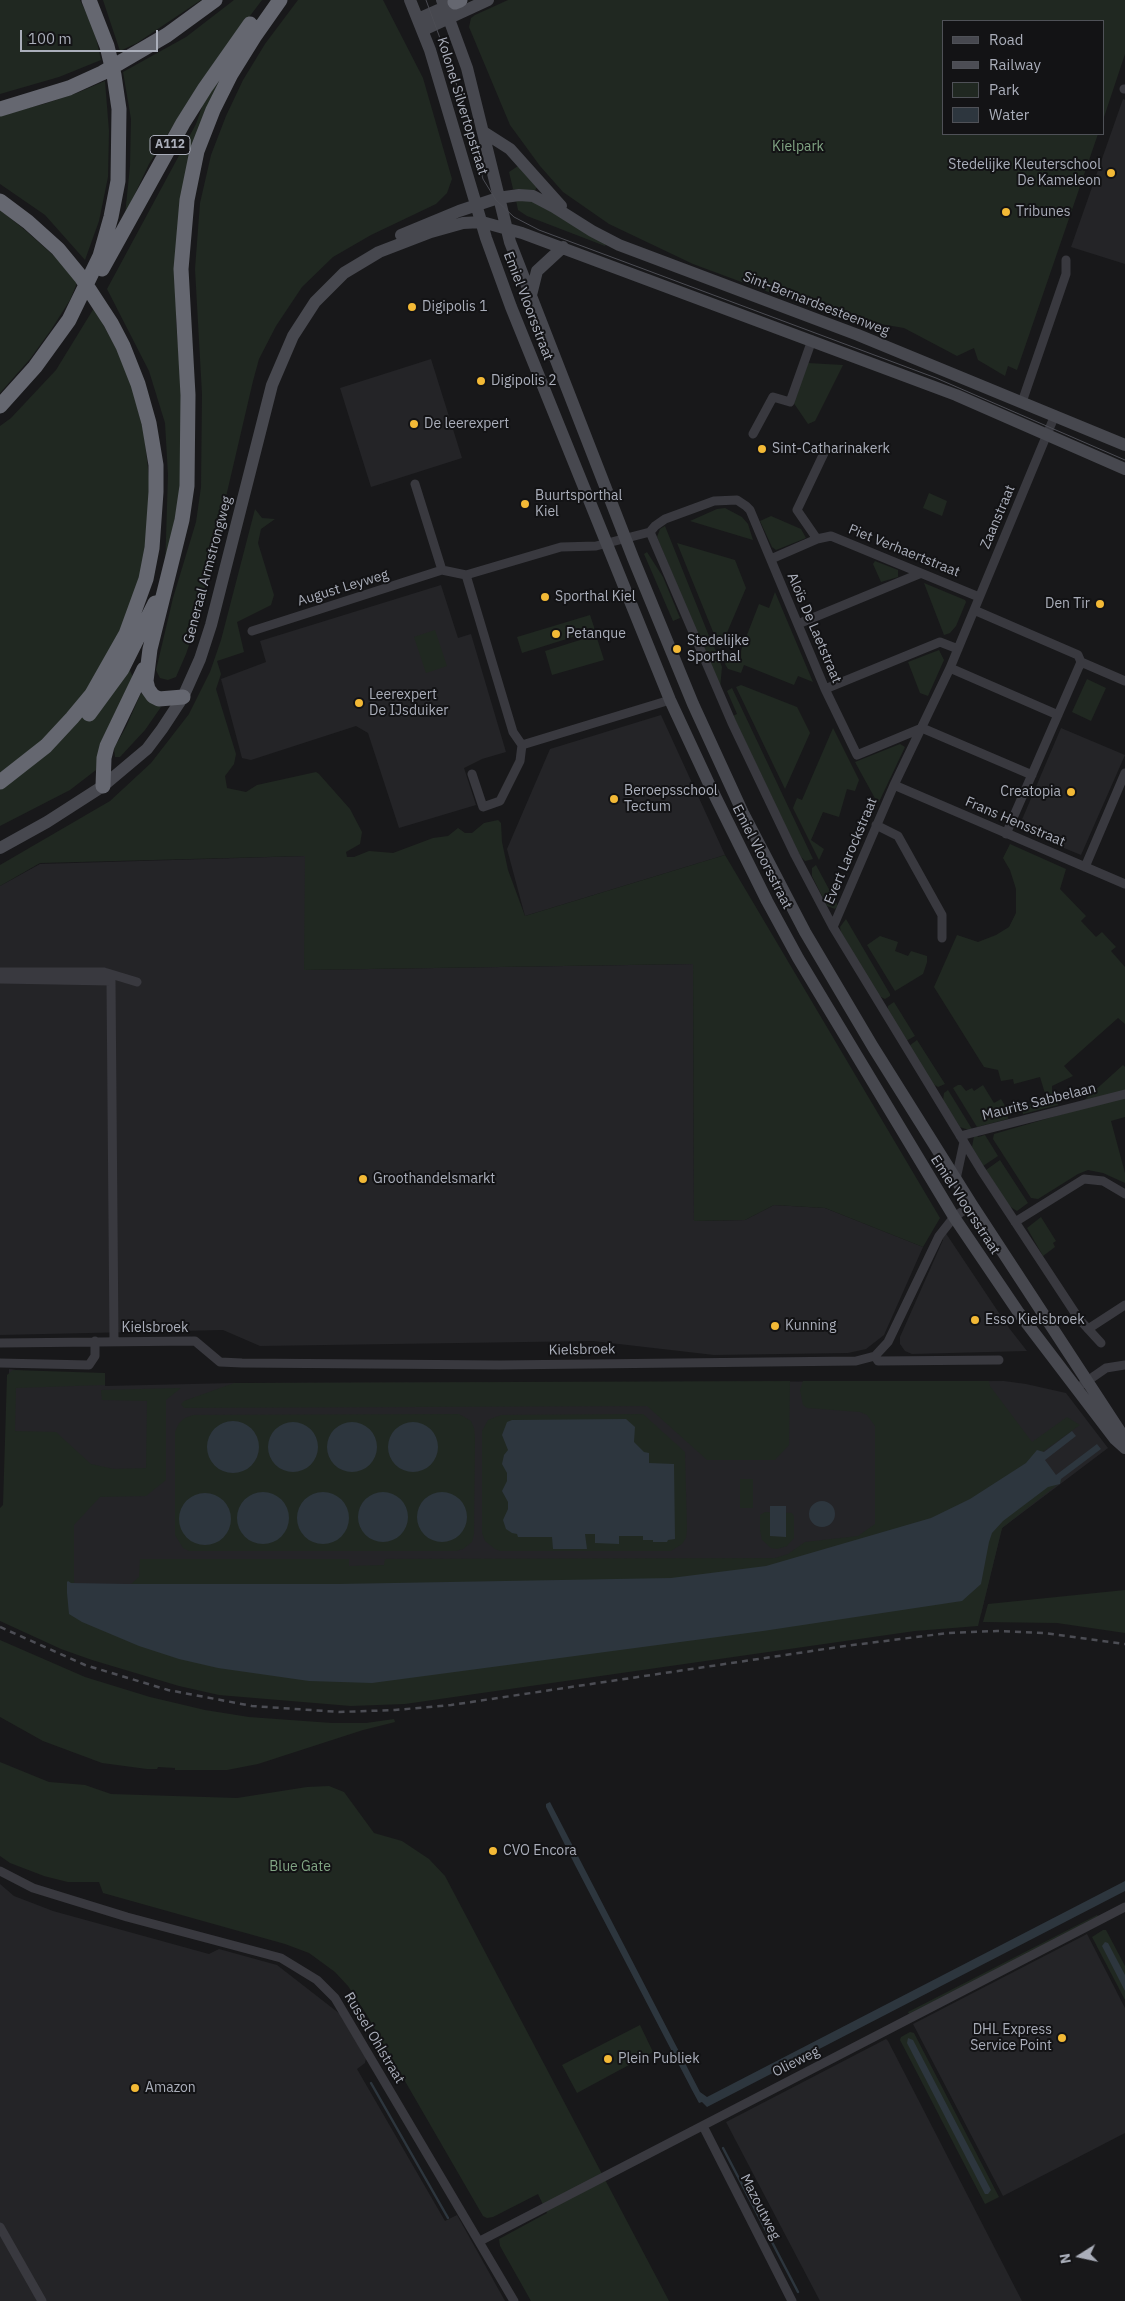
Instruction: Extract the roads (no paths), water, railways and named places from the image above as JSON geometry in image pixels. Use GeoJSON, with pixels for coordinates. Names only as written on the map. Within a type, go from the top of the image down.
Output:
{"type":"FeatureCollection","features":[{"type":"Feature","properties":{"kind":"highway"},"geometry":{"type":"LineString","coordinates":[[81,297],[100,256],[111,217],[118,181],[120,146],[119,110],[114,75],[107,46],[90,0]]}},
{"type":"Feature","properties":{"kind":"highway"},"geometry":{"type":"LineString","coordinates":[[0,109],[85,81],[138,53],[183,24],[214,0]]}},
{"type":"Feature","properties":{"kind":"highway","name":"A112"},"geometry":{"type":"LineString","coordinates":[[0,406],[35,367],[55,341],[81,297],[106,264],[153,174],[205,88],[269,0]]}},
{"type":"Feature","properties":{"kind":"highway"},"geometry":{"type":"LineString","coordinates":[[183,697],[160,699],[153,696],[148,690],[146,672],[177,540],[187,486],[189,456],[188,395],[181,269],[187,200],[197,151],[213,110],[231,74],[280,0]]}},
{"type":"Feature","properties":{"kind":"highway"},"geometry":{"type":"LineString","coordinates":[[0,201],[28,222],[64,256],[111,322],[138,384],[149,423],[156,465],[155,518],[146,579],[126,634],[92,694],[46,746],[0,782]]}},
{"type":"Feature","properties":{"kind":"highway"},"geometry":{"type":"LineString","coordinates":[[0,791],[52,755],[80,726],[104,695],[122,668],[156,601],[177,540]]}},
{"type":"Feature","properties":{"kind":"highway"},"geometry":{"type":"LineString","coordinates":[[104,786],[104,758],[107,746],[140,678],[150,649]]}},
{"type":"Feature","properties":{"kind":"street","name":"Kolonel Silvertopstraat"},"geometry":{"type":"LineString","coordinates":[[410,0],[450,112],[482,222]]}},
{"type":"Feature","properties":{"kind":"street"},"geometry":{"type":"LineString","coordinates":[[420,24],[450,6],[488,0]]}},
{"type":"Feature","properties":{"kind":"street","name":"Kolonel Silvertopstraat"},"geometry":{"type":"LineString","coordinates":[[450,6],[485,133],[498,198]]}},
{"type":"Feature","properties":{"kind":"street"},"geometry":{"type":"LineString","coordinates":[[485,133],[510,149],[550,195],[579,223]]}},
{"type":"Feature","properties":{"kind":"street","name":"Sint-Bernardsesteenweg"},"geometry":{"type":"LineString","coordinates":[[476,205],[519,194],[533,196],[619,244],[858,335],[1125,445]]}},
{"type":"Feature","properties":{"kind":"street","name":"Emiel Vloorsstraat"},"geometry":{"type":"LineString","coordinates":[[498,198],[506,228],[531,297],[625,539],[693,704],[743,813],[773,873],[839,990],[1082,1385]]}},
{"type":"Feature","properties":{"kind":"street","name":"Generaal Armstrongweg"},"geometry":{"type":"LineString","coordinates":[[0,848],[47,822],[104,786],[147,749],[183,697],[200,659],[211,625],[272,386],[284,353],[309,311],[344,273],[379,252],[400,236],[476,205]]}},
{"type":"Feature","properties":{"kind":"street"},"geometry":{"type":"LineString","coordinates":[[482,222],[506,228],[563,248],[956,395],[1125,469]]}},
{"type":"Feature","properties":{"kind":"street","name":"Generaal Armstrongweg"},"geometry":{"type":"LineString","coordinates":[[379,252],[459,224],[482,222]]}},
{"type":"Feature","properties":{"kind":"street","name":"Emiel Vloorsstraat"},"geometry":{"type":"LineString","coordinates":[[482,222],[511,307],[670,700],[710,786],[776,917],[954,1217],[1019,1313],[1082,1385]]}},
{"type":"Feature","properties":{"kind":"street"},"geometry":{"type":"LineString","coordinates":[[531,297],[537,271],[563,248]]}},
{"type":"Feature","properties":{"kind":"street"},"geometry":{"type":"LineString","coordinates":[[1022,402],[1066,274],[1066,260]]}},
{"type":"Feature","properties":{"kind":"street"},"geometry":{"type":"LineString","coordinates":[[753,434],[773,396],[790,402],[812,340]]}},
{"type":"Feature","properties":{"kind":"street","name":"Zaanstraat"},"geometry":{"type":"LineString","coordinates":[[922,728],[950,668],[1055,415]]}},
{"type":"Feature","properties":{"kind":"street"},"geometry":{"type":"LineString","coordinates":[[817,539],[797,510],[825,451]]}},
{"type":"Feature","properties":{"kind":"street"},"geometry":{"type":"LineString","coordinates":[[415,484],[442,570]]}},
{"type":"Feature","properties":{"kind":"street","name":"Aloïs De Laetstraat"},"geometry":{"type":"LineString","coordinates":[[650,532],[665,519],[714,501],[737,500],[750,510],[825,689],[857,755],[922,728]]}},
{"type":"Feature","properties":{"kind":"street"},"geometry":{"type":"LineString","coordinates":[[625,539],[650,532],[732,723],[795,855],[833,927],[1014,1222],[1088,1329],[1101,1343]]}},
{"type":"Feature","properties":{"kind":"street","name":"Piet Verhaertstraat"},"geometry":{"type":"LineString","coordinates":[[771,559],[817,539],[831,536],[919,574],[979,597]]}},
{"type":"Feature","properties":{"kind":"street","name":"August Leyweg"},"geometry":{"type":"LineString","coordinates":[[252,631],[442,570],[466,575],[561,546],[584,547],[625,539]]}},
{"type":"Feature","properties":{"kind":"street"},"geometry":{"type":"LineString","coordinates":[[798,624],[919,574]]}},
{"type":"Feature","properties":{"kind":"street"},"geometry":{"type":"LineString","coordinates":[[466,575],[513,732],[522,745],[520,761],[500,801],[483,807],[472,774]]}},
{"type":"Feature","properties":{"kind":"street"},"geometry":{"type":"LineString","coordinates":[[974,610],[1078,655],[1081,662],[1125,681]]}},
{"type":"Feature","properties":{"kind":"street"},"geometry":{"type":"LineString","coordinates":[[825,689],[940,642],[958,649]]}},
{"type":"Feature","properties":{"kind":"street"},"geometry":{"type":"LineString","coordinates":[[1006,834],[1081,662]]}},
{"type":"Feature","properties":{"kind":"street"},"geometry":{"type":"LineString","coordinates":[[950,668],[1058,715]]}},
{"type":"Feature","properties":{"kind":"street"},"geometry":{"type":"LineString","coordinates":[[522,745],[670,700]]}},
{"type":"Feature","properties":{"kind":"street"},"geometry":{"type":"LineString","coordinates":[[922,728],[1032,775]]}},
{"type":"Feature","properties":{"kind":"street","name":"Evert Larockstraat"},"geometry":{"type":"LineString","coordinates":[[833,927],[876,825],[922,728]]}},
{"type":"Feature","properties":{"kind":"street"},"geometry":{"type":"LineString","coordinates":[[1084,867],[1125,773]]}},
{"type":"Feature","properties":{"kind":"street","name":"Frans Hensstraat"},"geometry":{"type":"LineString","coordinates":[[894,785],[1125,884]]}},
{"type":"Feature","properties":{"kind":"street"},"geometry":{"type":"LineString","coordinates":[[876,825],[898,836],[942,916],[942,938]]}},
{"type":"Feature","properties":{"kind":"street"},"geometry":{"type":"LineString","coordinates":[[0,972],[104,972],[136,982]]}},
{"type":"Feature","properties":{"kind":"street"},"geometry":{"type":"LineString","coordinates":[[104,972],[111,981]]}},
{"type":"Feature","properties":{"kind":"street"},"geometry":{"type":"LineString","coordinates":[[0,979],[111,981]]}},
{"type":"Feature","properties":{"kind":"street","name":"Kielsbroek"},"geometry":{"type":"LineString","coordinates":[[111,981],[114,1341]]}},
{"type":"Feature","properties":{"kind":"street","name":"Maurits Sabbelaan"},"geometry":{"type":"LineString","coordinates":[[962,1139],[1125,1094]]}},
{"type":"Feature","properties":{"kind":"street","name":"Emiel Vloorsstraat"},"geometry":{"type":"LineString","coordinates":[[956,1179],[962,1139]]}},
{"type":"Feature","properties":{"kind":"street"},"geometry":{"type":"LineString","coordinates":[[1014,1222],[1084,1179],[1104,1181],[1125,1194]]}},
{"type":"Feature","properties":{"kind":"street"},"geometry":{"type":"LineString","coordinates":[[972,1205],[954,1217],[939,1236],[888,1342],[875,1356],[878,1362],[999,1360]]}},
{"type":"Feature","properties":{"kind":"street"},"geometry":{"type":"LineString","coordinates":[[1088,1329],[1125,1305]]}},
{"type":"Feature","properties":{"kind":"street","name":"Kielsbroek"},"geometry":{"type":"LineString","coordinates":[[0,1343],[195,1341],[220,1362],[242,1363],[500,1365],[856,1361],[875,1356]]}},
{"type":"Feature","properties":{"kind":"street"},"geometry":{"type":"LineString","coordinates":[[0,1363],[89,1365],[95,1356],[94,1342]]}},
{"type":"Feature","properties":{"kind":"street"},"geometry":{"type":"LineString","coordinates":[[1082,1385],[1106,1368],[1125,1365]]}},
{"type":"Feature","properties":{"kind":"street"},"geometry":{"type":"LineString","coordinates":[[1082,1385],[1125,1439]]}},
{"type":"Feature","properties":{"kind":"street"},"geometry":{"type":"LineString","coordinates":[[1082,1385],[1115,1439],[1125,1448]]}},
{"type":"Feature","properties":{"kind":"street","name":"Russel Ohlstraat"},"geometry":{"type":"LineString","coordinates":[[0,1871],[33,1888],[144,1922],[281,1958],[316,1980],[335,1998],[514,2301]]}},
{"type":"Feature","properties":{"kind":"street","name":"Olieweg"},"geometry":{"type":"LineString","coordinates":[[480,2241],[1125,1907]]}},
{"type":"Feature","properties":{"kind":"street","name":"Mazoutweg"},"geometry":{"type":"LineString","coordinates":[[703,2126],[792,2301]]}},
{"type":"Feature","properties":{"kind":"street"},"geometry":{"type":"LineString","coordinates":[[0,2227],[42,2301]]}},
{"type":"Feature","properties":{"kind":"water"},"geometry":{"type":"Polygon","coordinates":[[[626,1419],[635,1427],[634,1442],[644,1452],[649,1453],[649,1463],[674,1464],[675,1539],[668,1540],[667,1542],[653,1542],[653,1540],[643,1540],[643,1536],[619,1536],[619,1544],[595,1543],[595,1534],[585,1534],[587,1549],[553,1549],[552,1537],[518,1537],[517,1534],[506,1529],[503,1520],[508,1509],[508,1502],[502,1491],[507,1481],[507,1473],[502,1464],[504,1455],[508,1450],[502,1435],[507,1422],[512,1420],[626,1419]]]}},
{"type":"Feature","properties":{"kind":"water"},"geometry":{"type":"Polygon","coordinates":[[[233,1421],[243,1423],[251,1429],[257,1437],[259,1447],[257,1457],[251,1465],[243,1471],[233,1473],[223,1471],[215,1465],[209,1457],[207,1447],[209,1437],[215,1429],[223,1423],[233,1421]]]}},
{"type":"Feature","properties":{"kind":"water"},"geometry":{"type":"Polygon","coordinates":[[[288,1422],[298,1422],[311,1429],[318,1442],[318,1452],[311,1465],[298,1472],[288,1472],[279,1468],[272,1461],[268,1452],[268,1442],[272,1433],[279,1426],[288,1422]]]}},
{"type":"Feature","properties":{"kind":"water"},"geometry":{"type":"Polygon","coordinates":[[[347,1422],[357,1422],[370,1429],[377,1442],[377,1452],[370,1465],[357,1472],[347,1472],[338,1468],[331,1461],[327,1452],[327,1442],[331,1433],[338,1426],[347,1422]]]}},
{"type":"Feature","properties":{"kind":"water"},"geometry":{"type":"Polygon","coordinates":[[[408,1422],[418,1422],[431,1429],[438,1442],[438,1452],[431,1465],[418,1472],[408,1472],[399,1468],[392,1461],[388,1452],[388,1442],[392,1433],[399,1426],[408,1422]]]}},
{"type":"Feature","properties":{"kind":"water"},"geometry":{"type":"Polygon","coordinates":[[[1072,1431],[1076,1436],[1045,1460],[1056,1475],[1097,1444],[1101,1449],[1061,1479],[1060,1484],[1048,1487],[1003,1521],[992,1533],[981,1584],[962,1601],[763,1631],[372,1683],[309,1681],[218,1668],[179,1659],[139,1646],[82,1622],[69,1614],[68,1581],[71,1583],[127,1584],[338,1584],[671,1578],[766,1566],[931,1518],[970,1499],[1026,1463],[1037,1450],[1044,1452],[1072,1431]]]}},
{"type":"Feature","properties":{"kind":"water"},"geometry":{"type":"Polygon","coordinates":[[[263,1492],[273,1494],[281,1500],[287,1508],[289,1518],[287,1528],[281,1536],[273,1542],[263,1544],[253,1542],[245,1536],[239,1528],[237,1518],[239,1508],[245,1500],[253,1494],[263,1492]]]}},
{"type":"Feature","properties":{"kind":"water"},"geometry":{"type":"Polygon","coordinates":[[[323,1492],[333,1494],[341,1500],[347,1508],[349,1518],[347,1528],[341,1536],[333,1542],[323,1544],[313,1542],[305,1536],[299,1528],[297,1518],[299,1508],[305,1500],[313,1494],[323,1492]]]}},
{"type":"Feature","properties":{"kind":"water"},"geometry":{"type":"Polygon","coordinates":[[[388,1492],[401,1499],[407,1507],[407,1527],[401,1535],[393,1541],[378,1542],[365,1535],[359,1527],[358,1512],[365,1499],[373,1493],[388,1492]]]}},
{"type":"Feature","properties":{"kind":"water"},"geometry":{"type":"Polygon","coordinates":[[[437,1492],[447,1492],[460,1499],[467,1512],[467,1522],[460,1535],[447,1542],[437,1542],[428,1538],[421,1531],[417,1522],[417,1512],[421,1503],[428,1496],[437,1492]]]}},
{"type":"Feature","properties":{"kind":"water"},"geometry":{"type":"Polygon","coordinates":[[[205,1493],[219,1497],[227,1505],[231,1519],[227,1533],[219,1541],[205,1545],[191,1541],[183,1533],[179,1519],[183,1505],[191,1497],[205,1493]]]}},
{"type":"Feature","properties":{"kind":"water"},"geometry":{"type":"Polygon","coordinates":[[[822,1501],[831,1505],[835,1514],[831,1523],[822,1527],[813,1523],[809,1514],[813,1505],[822,1501]]]}},
{"type":"Feature","properties":{"kind":"water"},"geometry":{"type":"Polygon","coordinates":[[[770,1506],[786,1506],[786,1537],[770,1536],[770,1506]]]}},
{"type":"Feature","properties":{"kind":"water"},"geometry":{"type":"Polygon","coordinates":[[[550,1802],[700,2092],[707,2097],[1125,1881],[1125,1891],[707,2107],[702,2102],[699,2103],[575,1865],[546,1807],[546,1804],[550,1802]]]}},
{"type":"Feature","properties":{"kind":"water"},"geometry":{"type":"Polygon","coordinates":[[[1105,1942],[1108,1943],[1125,1975],[1125,1991],[1102,1946],[1105,1942]]]}},
{"type":"Feature","properties":{"kind":"water"},"geometry":{"type":"Polygon","coordinates":[[[908,2038],[913,2040],[991,2190],[988,2194],[985,2194],[907,2043],[908,2038]]]}},
{"type":"Feature","properties":{"kind":"waterway"},"geometry":{"type":"LineString","coordinates":[[371,2083],[448,2218]]}},
{"type":"Feature","properties":{"kind":"waterway"},"geometry":{"type":"LineString","coordinates":[[723,2148],[798,2292]]}},
{"type":"Feature","properties":{"kind":"tram line"},"geometry":{"type":"LineString","coordinates":[[426,0],[455,79],[483,179],[496,200],[514,217],[539,230],[936,378],[1125,460]]}},
{"type":"Feature","properties":{"kind":"railway"},"geometry":{"type":"LineString","coordinates":[[0,1627],[85,1665],[168,1690],[252,1706],[339,1712],[451,1705],[845,1646],[948,1633],[997,1631],[1045,1633],[1125,1644]]}},
{"type":"Feature","properties":{"kind":"place","name":"Stedelijke Kleuterschool De Kameleon"},"geometry":{"type":"Point","coordinates":[1111,173]}},
{"type":"Feature","properties":{"kind":"place","name":"Tribunes"},"geometry":{"type":"Point","coordinates":[1006,212]}},
{"type":"Feature","properties":{"kind":"place","name":"Digipolis 1"},"geometry":{"type":"Point","coordinates":[412,307]}},
{"type":"Feature","properties":{"kind":"place","name":"Digipolis 2"},"geometry":{"type":"Point","coordinates":[481,381]}},
{"type":"Feature","properties":{"kind":"place","name":"De leerexpert"},"geometry":{"type":"Point","coordinates":[414,424]}},
{"type":"Feature","properties":{"kind":"place","name":"Sint-Catharinakerk"},"geometry":{"type":"Point","coordinates":[762,449]}},
{"type":"Feature","properties":{"kind":"place","name":"Buurtsporthal Kiel"},"geometry":{"type":"Point","coordinates":[525,504]}},
{"type":"Feature","properties":{"kind":"place","name":"Sporthal Kiel"},"geometry":{"type":"Point","coordinates":[545,597]}},
{"type":"Feature","properties":{"kind":"place","name":"Den Tir"},"geometry":{"type":"Point","coordinates":[1100,604]}},
{"type":"Feature","properties":{"kind":"place","name":"Petanque"},"geometry":{"type":"Point","coordinates":[556,634]}},
{"type":"Feature","properties":{"kind":"place","name":"Stedelijke Sporthal"},"geometry":{"type":"Point","coordinates":[677,649]}},
{"type":"Feature","properties":{"kind":"place","name":"Leerexpert De IJsduiker"},"geometry":{"type":"Point","coordinates":[359,703]}},
{"type":"Feature","properties":{"kind":"place","name":"Creatopia"},"geometry":{"type":"Point","coordinates":[1071,792]}},
{"type":"Feature","properties":{"kind":"place","name":"Beroepsschool Tectum"},"geometry":{"type":"Point","coordinates":[614,799]}},
{"type":"Feature","properties":{"kind":"place","name":"Groothandelsmarkt"},"geometry":{"type":"Point","coordinates":[363,1179]}},
{"type":"Feature","properties":{"kind":"place","name":"Esso Kielsbroek"},"geometry":{"type":"Point","coordinates":[975,1320]}},
{"type":"Feature","properties":{"kind":"place","name":"Kunning"},"geometry":{"type":"Point","coordinates":[775,1326]}},
{"type":"Feature","properties":{"kind":"place","name":"CVO Encora"},"geometry":{"type":"Point","coordinates":[493,1851]}},
{"type":"Feature","properties":{"kind":"place","name":"DHL Express Service Point"},"geometry":{"type":"Point","coordinates":[1062,2038]}},
{"type":"Feature","properties":{"kind":"place","name":"Plein Publiek"},"geometry":{"type":"Point","coordinates":[608,2059]}},
{"type":"Feature","properties":{"kind":"place","name":"Amazon"},"geometry":{"type":"Point","coordinates":[135,2088]}},
{"type":"Feature","properties":{"kind":"park label","name":"Kielpark"},"geometry":{"type":"Point","coordinates":[798,147]}},
{"type":"Feature","properties":{"kind":"park label","name":"Blue Gate"},"geometry":{"type":"Point","coordinates":[300,1867]}}]}
